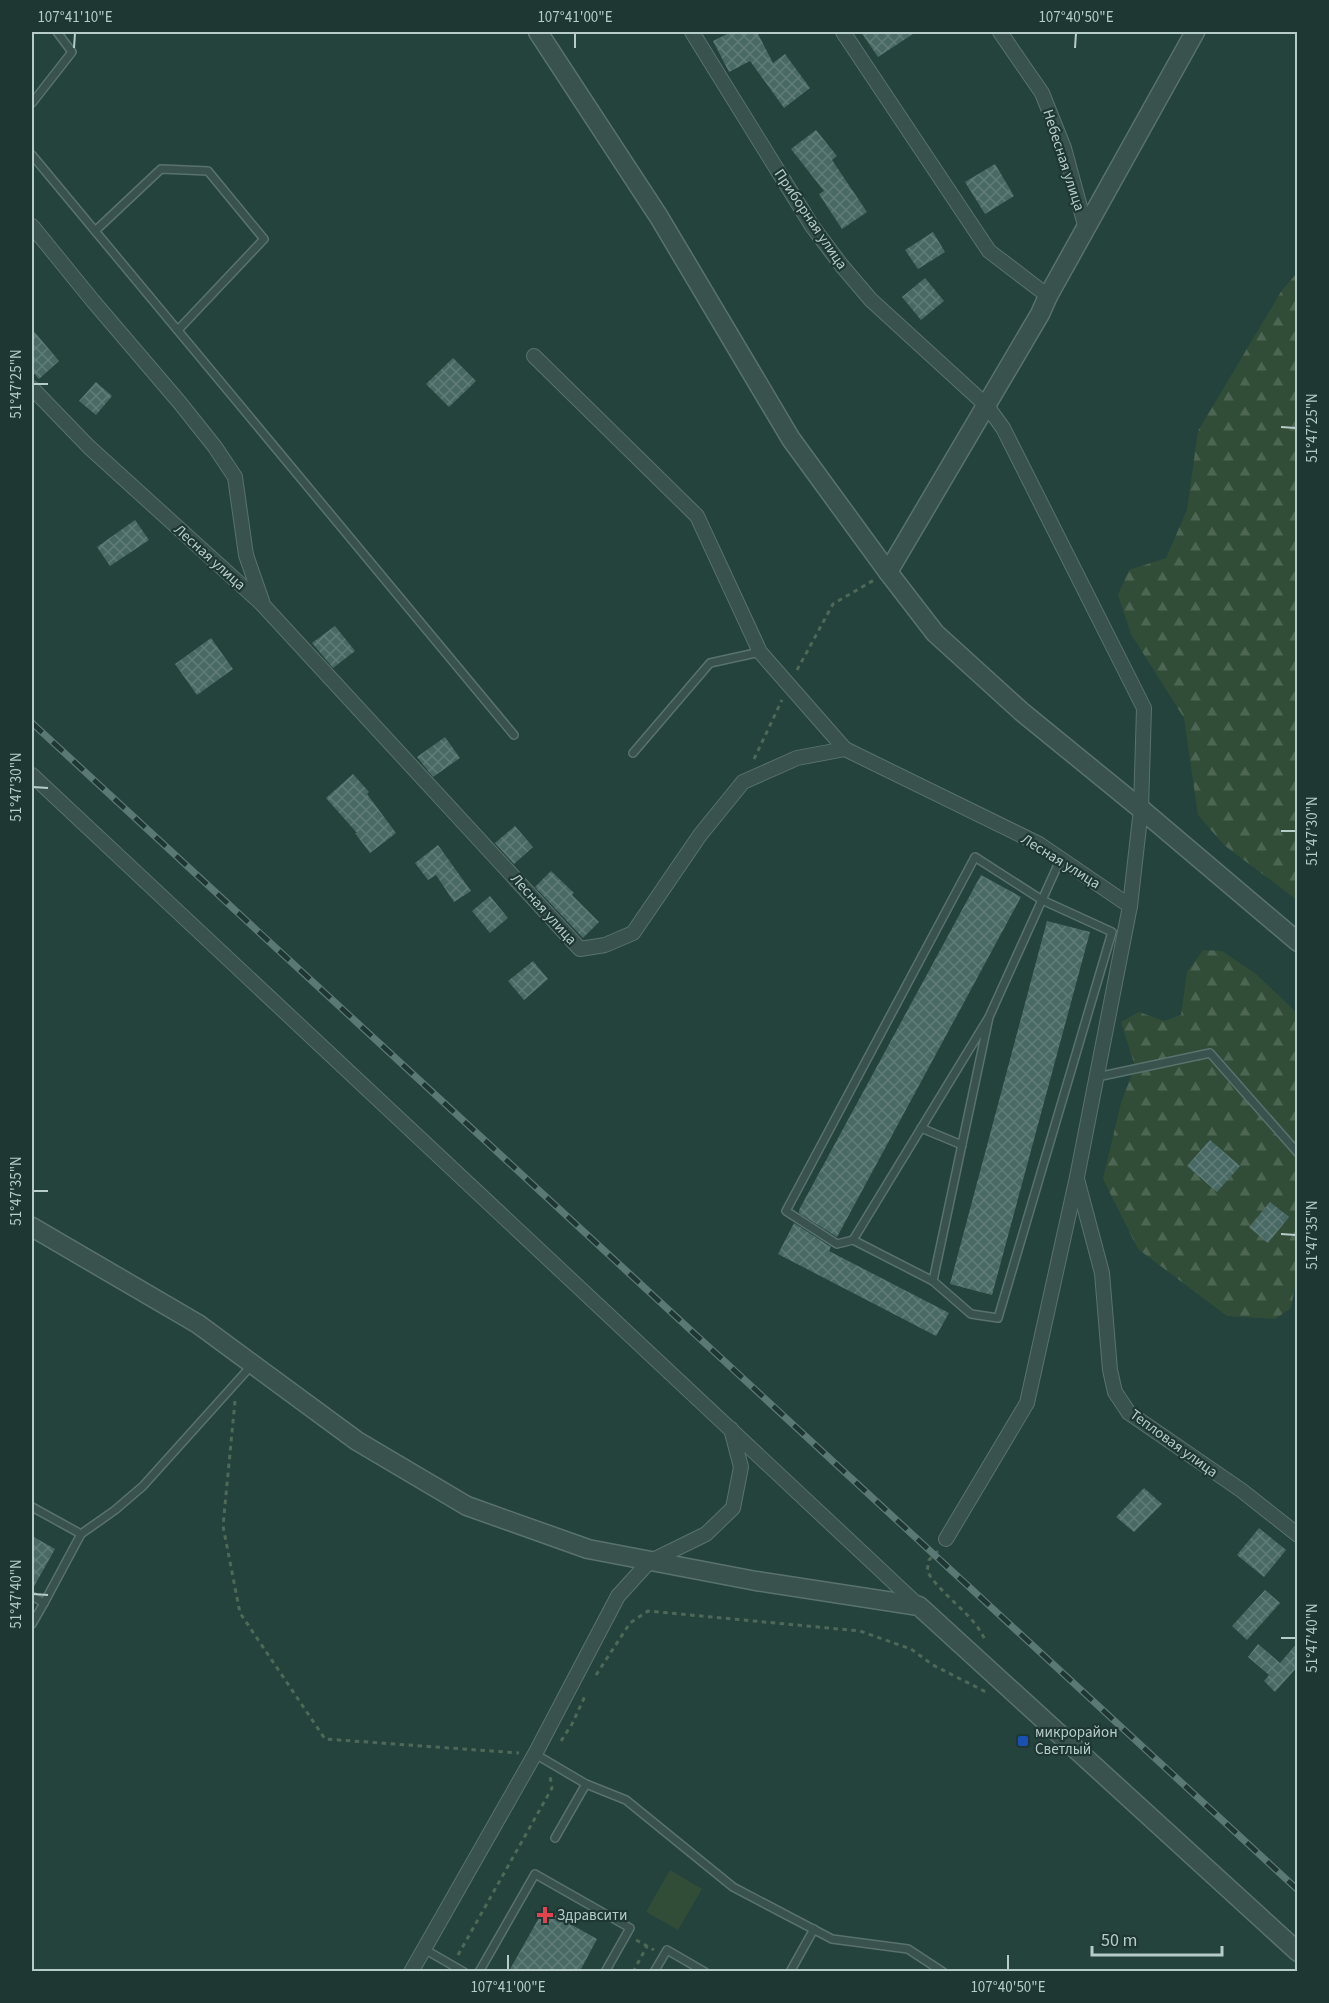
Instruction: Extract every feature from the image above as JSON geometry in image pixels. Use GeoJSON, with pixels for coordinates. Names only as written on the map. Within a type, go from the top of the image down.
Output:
{"type":"FeatureCollection","features":[{"type":"Feature","properties":{"kind":"street"},"geometry":{"type":"LineString","coordinates":[[538,32],[658,216],[791,439],[888,572],[936,633],[1022,712],[1298,942]]}},
{"type":"Feature","properties":{"kind":"street","name":"Приборная улица"},"geometry":{"type":"LineString","coordinates":[[692,32],[812,226],[842,266],[871,300],[987,406],[1003,428],[1144,708],[1141,809],[1130,906],[1077,1177],[1027,1403],[946,1539]]}},
{"type":"Feature","properties":{"kind":"street"},"geometry":{"type":"LineString","coordinates":[[843,32],[989,251],[1048,296]]}},
{"type":"Feature","properties":{"kind":"street","name":"Небесная улица"},"geometry":{"type":"LineString","coordinates":[[1000,32],[1042,93],[1064,148],[1086,229]]}},
{"type":"Feature","properties":{"kind":"street"},"geometry":{"type":"LineString","coordinates":[[888,572],[1040,314],[1195,32]]}},
{"type":"Feature","properties":{"kind":"street"},"geometry":{"type":"LineString","coordinates":[[32,226],[180,403],[215,447],[235,477],[246,555],[262,604]]}},
{"type":"Feature","properties":{"kind":"street"},"geometry":{"type":"LineString","coordinates":[[534,356],[697,516],[760,652],[846,749]]}},
{"type":"Feature","properties":{"kind":"street","name":"Лесная улица"},"geometry":{"type":"LineString","coordinates":[[32,388],[89,447],[262,604],[580,949],[605,945],[633,933],[700,835],[743,783],[797,758],[846,749],[1039,844],[1130,906]]}},
{"type":"Feature","properties":{"kind":"street"},"geometry":{"type":"LineString","coordinates":[[32,775],[919,1606],[1298,1952]]}},
{"type":"Feature","properties":{"kind":"street","name":"Тепловая улица"},"geometry":{"type":"LineString","coordinates":[[1077,1177],[1102,1273],[1110,1370],[1115,1392],[1129,1413],[1241,1490],[1298,1535]]}},
{"type":"Feature","properties":{"kind":"street"},"geometry":{"type":"LineString","coordinates":[[32,1227],[198,1324],[357,1441],[467,1506],[588,1549],[756,1581],[919,1606]]}},
{"type":"Feature","properties":{"kind":"street"},"geometry":{"type":"LineString","coordinates":[[411,1971],[536,1754],[618,1596],[649,1562],[706,1534],[733,1508],[741,1467],[731,1429]]}},
{"type":"Feature","properties":{"kind":"lane"},"geometry":{"type":"LineString","coordinates":[[32,103],[72,52],[57,32]]}},
{"type":"Feature","properties":{"kind":"lane"},"geometry":{"type":"LineString","coordinates":[[32,155],[514,735]]}},
{"type":"Feature","properties":{"kind":"lane"},"geometry":{"type":"LineString","coordinates":[[95,231],[161,169],[208,171],[264,239],[178,330]]}},
{"type":"Feature","properties":{"kind":"lane"},"geometry":{"type":"LineString","coordinates":[[633,753],[710,663],[760,652]]}},
{"type":"Feature","properties":{"kind":"lane"},"geometry":{"type":"LineString","coordinates":[[975,856],[1042,900],[1112,932],[998,1318],[971,1314],[933,1281],[853,1240],[837,1244],[786,1210],[975,856]]}},
{"type":"Feature","properties":{"kind":"lane"},"geometry":{"type":"LineString","coordinates":[[853,1240],[988,1017],[1061,858]]}},
{"type":"Feature","properties":{"kind":"lane"},"geometry":{"type":"LineString","coordinates":[[933,1281],[988,1017]]}},
{"type":"Feature","properties":{"kind":"lane"},"geometry":{"type":"LineString","coordinates":[[1096,1077],[1210,1053],[1298,1153]]}},
{"type":"Feature","properties":{"kind":"lane"},"geometry":{"type":"LineString","coordinates":[[921,1128],[962,1145]]}},
{"type":"Feature","properties":{"kind":"lane"},"geometry":{"type":"LineString","coordinates":[[32,1624],[81,1534],[115,1510],[143,1486],[253,1364]]}},
{"type":"Feature","properties":{"kind":"lane"},"geometry":{"type":"LineString","coordinates":[[32,1507],[81,1534]]}},
{"type":"Feature","properties":{"kind":"lane"},"geometry":{"type":"LineString","coordinates":[[32,1596],[44,1603]]}},
{"type":"Feature","properties":{"kind":"lane"},"geometry":{"type":"LineString","coordinates":[[536,1754],[586,1784],[626,1800],[734,1887],[832,1939],[908,1949],[943,1971]]}},
{"type":"Feature","properties":{"kind":"lane"},"geometry":{"type":"LineString","coordinates":[[555,1838],[586,1784]]}},
{"type":"Feature","properties":{"kind":"lane"},"geometry":{"type":"LineString","coordinates":[[479,1971],[535,1874],[630,1928],[605,1971]]}},
{"type":"Feature","properties":{"kind":"lane"},"geometry":{"type":"LineString","coordinates":[[790,1971],[814,1929]]}},
{"type":"Feature","properties":{"kind":"lane"},"geometry":{"type":"LineString","coordinates":[[424,1949],[464,1971]]}},
{"type":"Feature","properties":{"kind":"lane"},"geometry":{"type":"LineString","coordinates":[[654,1971],[667,1950],[705,1971]]}},
{"type":"Feature","properties":{"kind":"path"},"geometry":{"type":"LineString","coordinates":[[743,783],[789,685],[833,604],[888,572]]}},
{"type":"Feature","properties":{"kind":"path"},"geometry":{"type":"LineString","coordinates":[[236,1394],[223,1526],[240,1613],[325,1739],[536,1754]]}},
{"type":"Feature","properties":{"kind":"path"},"geometry":{"type":"LineString","coordinates":[[946,1539],[929,1560],[927,1571],[944,1595],[970,1617],[986,1642]]}},
{"type":"Feature","properties":{"kind":"path"},"geometry":{"type":"LineString","coordinates":[[592,1680],[630,1623],[648,1611],[860,1631],[911,1649],[933,1665],[994,1696]]}},
{"type":"Feature","properties":{"kind":"path"},"geometry":{"type":"LineString","coordinates":[[452,1965],[552,1788],[548,1761],[572,1724],[587,1691]]}},
{"type":"Feature","properties":{"kind":"path"},"geometry":{"type":"LineString","coordinates":[[627,1934],[664,1955]]}},
{"type":"Feature","properties":{"kind":"path"},"geometry":{"type":"LineString","coordinates":[[633,1971],[648,1946]]}},
{"type":"Feature","properties":{"kind":"green space"},"geometry":{"type":"Polygon","coordinates":[[[1297,273],[1297,900],[1224,845],[1198,815],[1184,718],[1131,634],[1118,595],[1129,570],[1166,558],[1187,510],[1198,431],[1282,290],[1297,273]]]}},
{"type":"Feature","properties":{"kind":"green space"},"geometry":{"type":"Polygon","coordinates":[[[1203,950],[1222,951],[1256,974],[1297,1013],[1298,1270],[1291,1308],[1275,1319],[1227,1316],[1138,1249],[1103,1179],[1121,1103],[1135,1066],[1121,1022],[1139,1012],[1164,1021],[1181,1015],[1187,972],[1203,950]]]}},
{"type":"Feature","properties":{"kind":"green space"},"geometry":{"type":"Polygon","coordinates":[[[670,1870],[702,1889],[678,1930],[646,1912],[670,1870]]]}},
{"type":"Feature","properties":{"kind":"building"},"geometry":{"type":"Polygon","coordinates":[[[731,32],[757,32],[773,63],[785,54],[810,88],[784,108],[750,61],[729,72],[713,41],[731,32]]]}},
{"type":"Feature","properties":{"kind":"building"},"geometry":{"type":"Polygon","coordinates":[[[861,32],[916,32],[878,57],[861,32]]]}},
{"type":"Feature","properties":{"kind":"building"},"geometry":{"type":"Polygon","coordinates":[[[816,130],[837,156],[832,160],[867,212],[842,229],[819,194],[824,191],[791,149],[816,130]]]}},
{"type":"Feature","properties":{"kind":"building"},"geometry":{"type":"Polygon","coordinates":[[[995,164],[1014,196],[985,214],[965,182],[995,164]]]}},
{"type":"Feature","properties":{"kind":"building"},"geometry":{"type":"Polygon","coordinates":[[[933,232],[945,252],[918,269],[905,250],[933,232]]]}},
{"type":"Feature","properties":{"kind":"building"},"geometry":{"type":"Polygon","coordinates":[[[925,278],[944,301],[921,320],[902,297],[925,278]]]}},
{"type":"Feature","properties":{"kind":"building"},"geometry":{"type":"Polygon","coordinates":[[[32,329],[59,361],[39,379],[32,371],[32,329]]]}},
{"type":"Feature","properties":{"kind":"building"},"geometry":{"type":"Polygon","coordinates":[[[453,358],[476,381],[449,407],[426,384],[453,358]]]}},
{"type":"Feature","properties":{"kind":"building"},"geometry":{"type":"Polygon","coordinates":[[[96,382],[112,396],[96,415],[79,401],[96,382]]]}},
{"type":"Feature","properties":{"kind":"building"},"geometry":{"type":"Polygon","coordinates":[[[135,520],[149,540],[110,566],[97,547],[135,520]]]}},
{"type":"Feature","properties":{"kind":"building"},"geometry":{"type":"Polygon","coordinates":[[[335,626],[355,651],[333,668],[312,643],[335,626]]]}},
{"type":"Feature","properties":{"kind":"building"},"geometry":{"type":"Polygon","coordinates":[[[211,638],[233,669],[197,695],[175,664],[211,638]]]}},
{"type":"Feature","properties":{"kind":"building"},"geometry":{"type":"Polygon","coordinates":[[[445,737],[460,758],[433,777],[417,757],[445,737]]]}},
{"type":"Feature","properties":{"kind":"building"},"geometry":{"type":"Polygon","coordinates":[[[353,774],[369,792],[367,794],[396,833],[370,853],[355,833],[357,833],[326,798],[353,774]]]}},
{"type":"Feature","properties":{"kind":"building"},"geometry":{"type":"Polygon","coordinates":[[[515,826],[533,847],[514,864],[495,843],[515,826]]]}},
{"type":"Feature","properties":{"kind":"building"},"geometry":{"type":"Polygon","coordinates":[[[438,845],[471,891],[454,902],[436,875],[428,880],[415,863],[438,845]]]}},
{"type":"Feature","properties":{"kind":"building"},"geometry":{"type":"Polygon","coordinates":[[[551,871],[599,922],[583,938],[535,887],[551,871]]]}},
{"type":"Feature","properties":{"kind":"building"},"geometry":{"type":"Polygon","coordinates":[[[981,875],[1021,897],[837,1237],[799,1213],[799,1210],[981,875]]]}},
{"type":"Feature","properties":{"kind":"building"},"geometry":{"type":"Polygon","coordinates":[[[490,896],[508,918],[490,933],[472,911],[490,896]]]}},
{"type":"Feature","properties":{"kind":"building"},"geometry":{"type":"Polygon","coordinates":[[[1047,921],[1090,932],[992,1295],[950,1284],[1047,921]]]}},
{"type":"Feature","properties":{"kind":"building"},"geometry":{"type":"Polygon","coordinates":[[[533,961],[548,979],[524,1000],[508,981],[533,961]]]}},
{"type":"Feature","properties":{"kind":"building"},"geometry":{"type":"Polygon","coordinates":[[[1210,1140],[1240,1166],[1217,1192],[1187,1166],[1210,1140]]]}},
{"type":"Feature","properties":{"kind":"building"},"geometry":{"type":"Polygon","coordinates":[[[1270,1202],[1289,1217],[1268,1243],[1249,1227],[1270,1202]]]}},
{"type":"Feature","properties":{"kind":"building"},"geometry":{"type":"Polygon","coordinates":[[[794,1223],[831,1247],[829,1251],[949,1313],[936,1336],[778,1254],[794,1223]]]}},
{"type":"Feature","properties":{"kind":"building"},"geometry":{"type":"Polygon","coordinates":[[[1144,1488],[1162,1504],[1134,1532],[1116,1517],[1144,1488]]]}},
{"type":"Feature","properties":{"kind":"building"},"geometry":{"type":"Polygon","coordinates":[[[1259,1528],[1286,1550],[1264,1577],[1237,1555],[1259,1528]]]}},
{"type":"Feature","properties":{"kind":"building"},"geometry":{"type":"Polygon","coordinates":[[[32,1536],[55,1549],[32,1590],[32,1536]]]}},
{"type":"Feature","properties":{"kind":"building"},"geometry":{"type":"Polygon","coordinates":[[[1265,1590],[1280,1603],[1247,1640],[1232,1626],[1265,1590]]]}},
{"type":"Feature","properties":{"kind":"building"},"geometry":{"type":"Polygon","coordinates":[[[1298,1642],[1298,1666],[1275,1692],[1264,1681],[1269,1675],[1248,1657],[1258,1644],[1280,1663],[1298,1642]]]}},
{"type":"Feature","properties":{"kind":"building"},"geometry":{"type":"Polygon","coordinates":[[[544,1909],[597,1939],[580,1971],[509,1971],[544,1909]]]}},
{"type":"Feature","properties":{"kind":"railway"},"geometry":{"type":"LineString","coordinates":[[32,723],[1298,1890]]}},
{"type":"Feature","properties":{"kind":"place","name":"микрорайон Светлый"},"geometry":{"type":"Point","coordinates":[1023,1741]}},
{"type":"Feature","properties":{"kind":"place","name":"Здравсити"},"geometry":{"type":"Point","coordinates":[545,1915]}}]}
